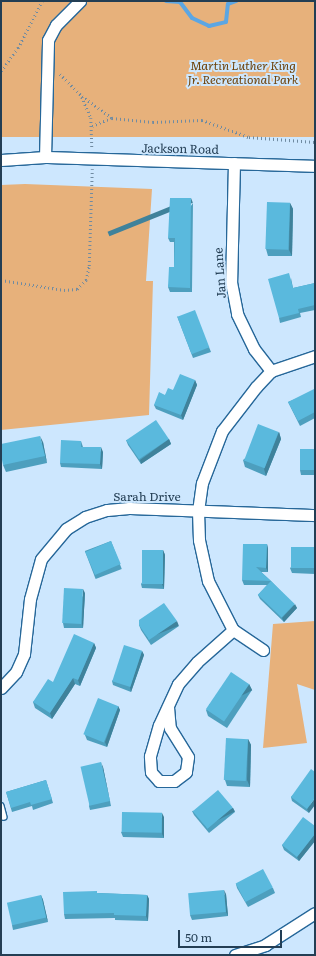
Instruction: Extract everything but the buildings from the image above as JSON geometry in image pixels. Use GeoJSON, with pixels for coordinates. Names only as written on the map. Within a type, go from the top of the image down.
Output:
{"type":"FeatureCollection","features":[{"type":"Feature","properties":{"kind":"street"},"geometry":{"type":"LineString","coordinates":[[44,157],[48,40],[56,25],[80,1]]}},
{"type":"Feature","properties":{"kind":"street","name":"Jackson Road"},"geometry":{"type":"LineString","coordinates":[[1,160],[44,157],[92,160],[315,166]]}},
{"type":"Feature","properties":{"kind":"street","name":"Jan Lane"},"geometry":{"type":"LineString","coordinates":[[234,163],[232,288],[237,314],[254,348],[271,371]]}},
{"type":"Feature","properties":{"kind":"street"},"geometry":{"type":"LineString","coordinates":[[263,650],[233,630],[208,581],[199,540],[198,511],[202,483],[222,431],[240,406],[271,371],[315,356]]}},
{"type":"Feature","properties":{"kind":"street","name":"Sarah Drive"},"geometry":{"type":"LineString","coordinates":[[1,688],[16,672],[24,654],[30,599],[41,559],[66,529],[85,517],[107,510],[129,508],[315,515]]}},
{"type":"Feature","properties":{"kind":"street"},"geometry":{"type":"LineString","coordinates":[[168,707],[170,728],[188,757],[186,772],[174,781],[159,781],[151,772],[150,756],[168,707],[178,684],[197,662],[233,630]]}},
{"type":"Feature","properties":{"kind":"street"},"geometry":{"type":"LineString","coordinates":[[235,955],[265,946],[315,913]]}},
{"type":"Feature","properties":{"kind":"lane"},"geometry":{"type":"LineString","coordinates":[[1,806],[4,817]]}},
{"type":"Feature","properties":{"kind":"path"},"geometry":{"type":"LineString","coordinates":[[1,71],[18,48],[42,1]]}},
{"type":"Feature","properties":{"kind":"path"},"geometry":{"type":"LineString","coordinates":[[57,70],[82,96],[112,118]]}},
{"type":"Feature","properties":{"kind":"path"},"geometry":{"type":"LineString","coordinates":[[1,280],[64,290],[77,289],[86,280],[89,266],[92,126],[82,96]]}},
{"type":"Feature","properties":{"kind":"path"},"geometry":{"type":"LineString","coordinates":[[92,126],[112,118],[153,122],[202,120],[249,137],[315,142]]}},
{"type":"Feature","properties":{"kind":"green space","name":"Martin Luther King Jr. Recreational Park"},"geometry":{"type":"Polygon","coordinates":[[[1,1],[315,1],[315,137],[1,137],[1,1]]]}},
{"type":"Feature","properties":{"kind":"green space"},"geometry":{"type":"Polygon","coordinates":[[[25,184],[152,189],[146,281],[153,281],[149,415],[1,430],[1,185],[25,184]]]}},
{"type":"Feature","properties":{"kind":"green space"},"geometry":{"type":"Polygon","coordinates":[[[315,621],[315,690],[297,684],[307,743],[263,748],[273,624],[315,621]]]}},
{"type":"Feature","properties":{"kind":"waterway"},"geometry":{"type":"LineString","coordinates":[[166,1],[180,2],[192,18],[209,26],[226,22],[228,4],[236,1]]}}]}
